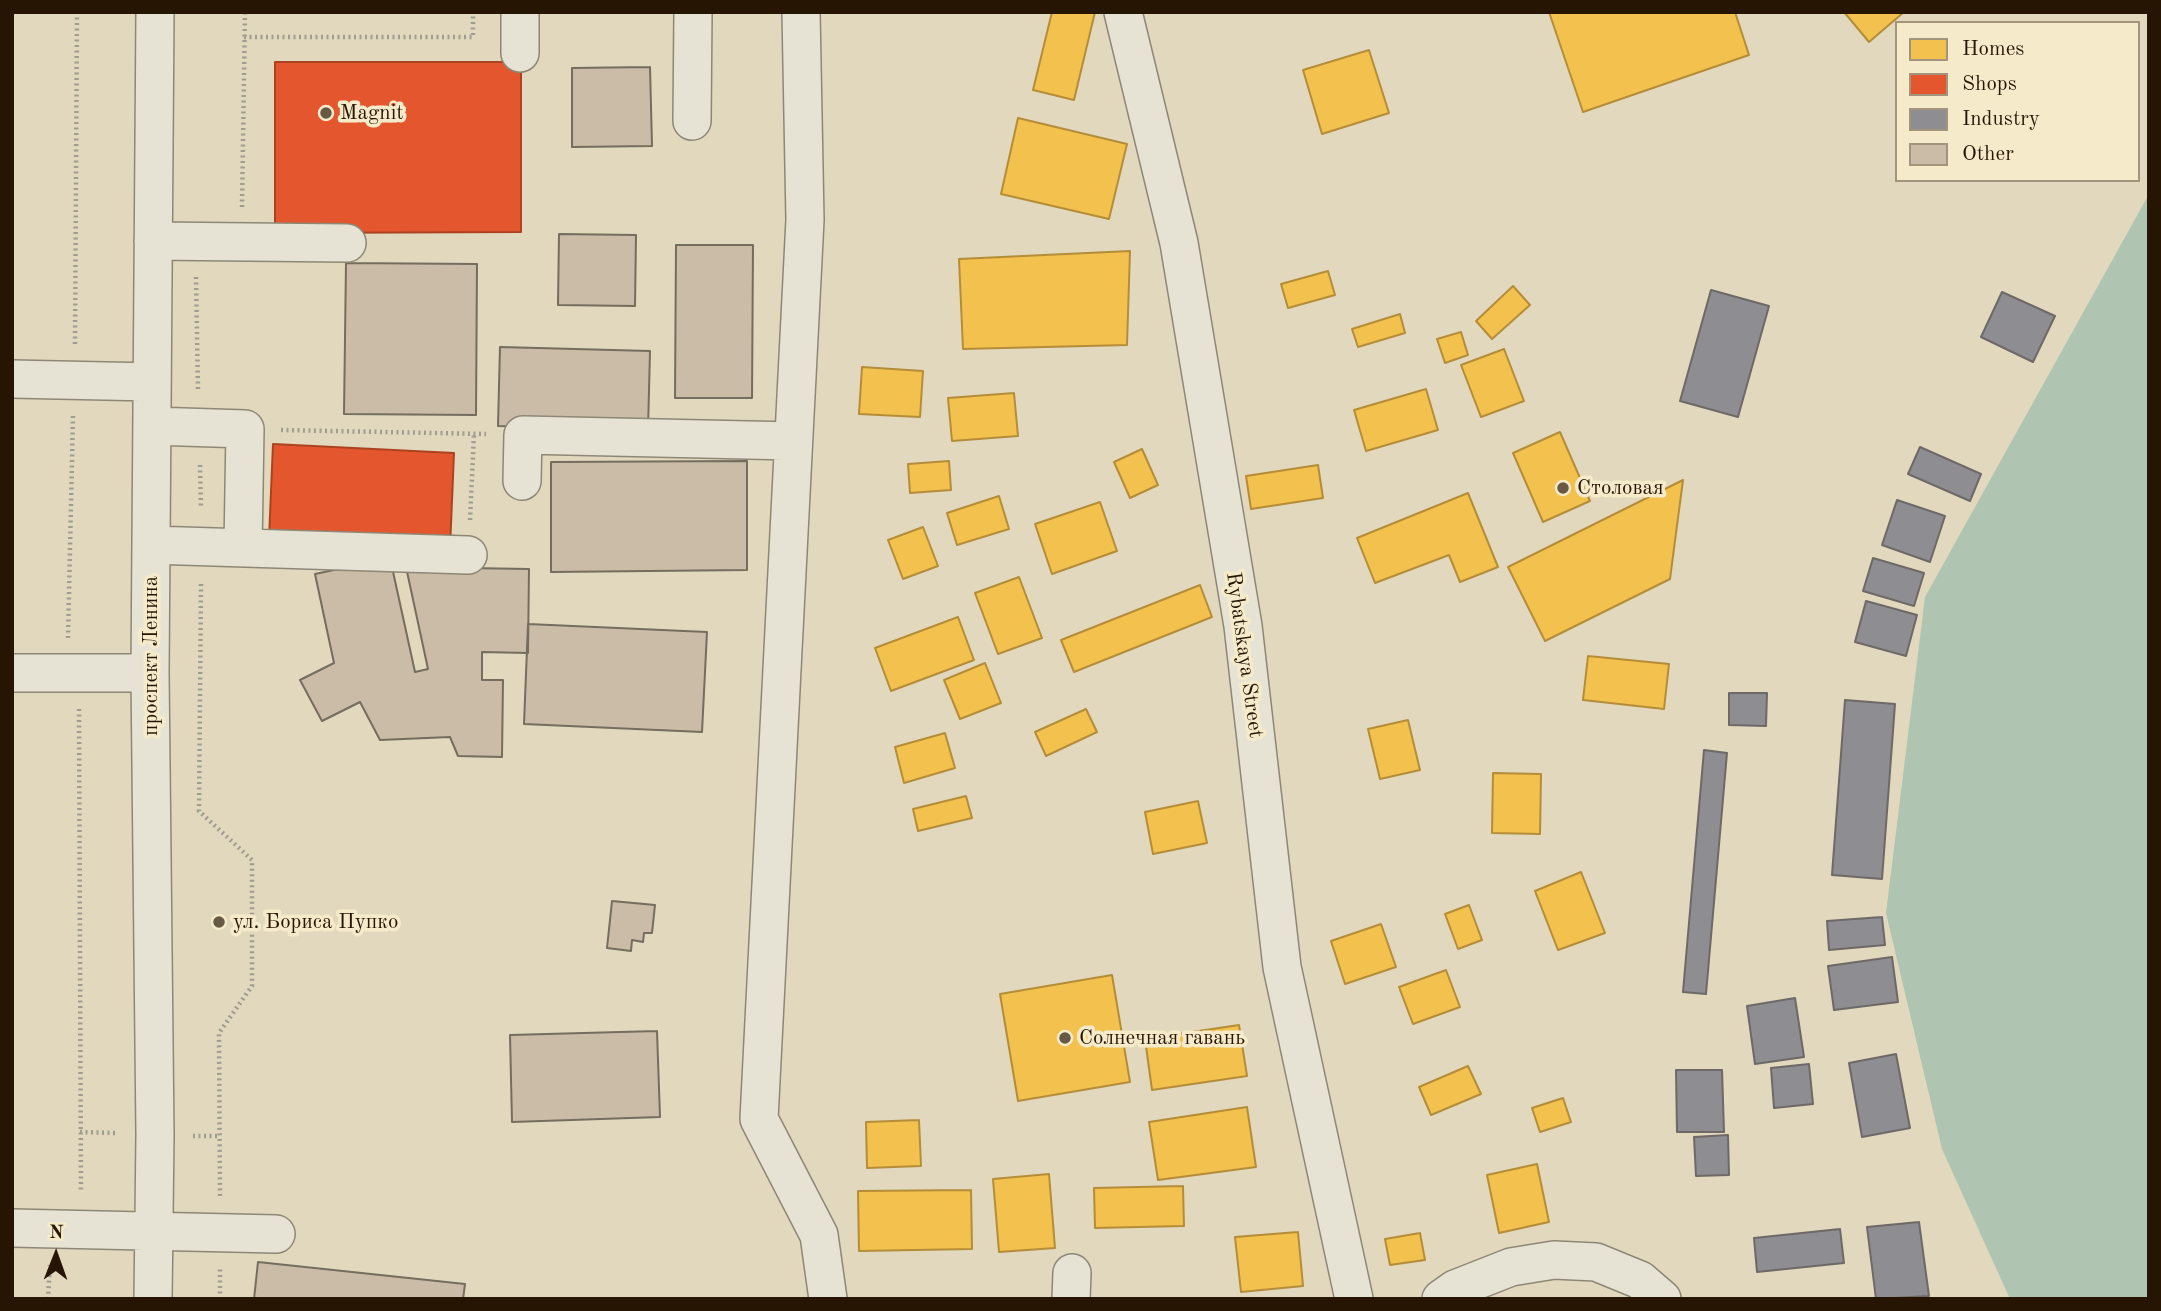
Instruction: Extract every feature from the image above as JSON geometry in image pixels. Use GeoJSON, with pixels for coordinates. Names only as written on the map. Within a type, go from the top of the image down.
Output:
{"type":"FeatureCollection","features":[{"type":"Feature","properties":{"kind":"street","name":"проспект Ленина"},"geometry":{"type":"LineString","coordinates":[[153,1299],[155,1231],[150,673],[155,12]]}},
{"type":"Feature","properties":{"kind":"street"},"geometry":{"type":"LineString","coordinates":[[520,12],[520,53]]}},
{"type":"Feature","properties":{"kind":"street"},"geometry":{"type":"LineString","coordinates":[[692,121],[693,12]]}},
{"type":"Feature","properties":{"kind":"street"},"geometry":{"type":"LineString","coordinates":[[801,12],[805,220],[759,1119],[820,1235],[828,1299]]}},
{"type":"Feature","properties":{"kind":"street","name":"Rybatskaya Street"},"geometry":{"type":"LineString","coordinates":[[1123,12],[1179,243],[1242,626],[1282,967],[1353,1299]]}},
{"type":"Feature","properties":{"kind":"street"},"geometry":{"type":"LineString","coordinates":[[153,241],[347,243]]}},
{"type":"Feature","properties":{"kind":"street"},"geometry":{"type":"LineString","coordinates":[[12,379],[74,396],[152,382]]}},
{"type":"Feature","properties":{"kind":"street"},"geometry":{"type":"LineString","coordinates":[[152,426],[245,429],[243,548]]}},
{"type":"Feature","properties":{"kind":"street"},"geometry":{"type":"LineString","coordinates":[[522,481],[523,435],[793,441]]}},
{"type":"Feature","properties":{"kind":"street"},"geometry":{"type":"LineString","coordinates":[[151,545],[468,555]]}},
{"type":"Feature","properties":{"kind":"street"},"geometry":{"type":"LineString","coordinates":[[12,673],[150,673]]}},
{"type":"Feature","properties":{"kind":"street"},"geometry":{"type":"LineString","coordinates":[[12,1228],[276,1234]]}},
{"type":"Feature","properties":{"kind":"street"},"geometry":{"type":"LineString","coordinates":[[1441,1299],[1455,1289],[1511,1267],[1554,1260],[1596,1262],[1640,1280],[1662,1299]]}},
{"type":"Feature","properties":{"kind":"path"},"geometry":{"type":"LineString","coordinates":[[48,1299],[50,1260],[82,1230],[73,674],[77,12]]}},
{"type":"Feature","properties":{"kind":"path"},"geometry":{"type":"LineString","coordinates":[[242,217],[244,12]]}},
{"type":"Feature","properties":{"kind":"path"},"geometry":{"type":"LineString","coordinates":[[244,37],[473,37],[473,12]]}},
{"type":"Feature","properties":{"kind":"path"},"geometry":{"type":"LineString","coordinates":[[245,429],[523,435]]}},
{"type":"Feature","properties":{"kind":"path"},"geometry":{"type":"LineString","coordinates":[[468,555],[474,434]]}},
{"type":"Feature","properties":{"kind":"path"},"geometry":{"type":"LineString","coordinates":[[201,547],[199,811],[252,860],[252,986],[219,1033],[221,1233]]}},
{"type":"Feature","properties":{"kind":"shaded area"},"geometry":{"type":"Polygon","coordinates":[[[2149,194],[2149,1299],[2010,1299],[1942,1149],[1886,913],[1925,597],[2149,194]]]}},
{"type":"Feature","properties":{"kind":"building: Homes"},"geometry":{"type":"Polygon","coordinates":[[[1052,12],[1095,12],[1074,100],[1033,90],[1052,12]]]}},
{"type":"Feature","properties":{"kind":"building: Homes"},"geometry":{"type":"Polygon","coordinates":[[[1549,12],[1735,12],[1749,55],[1583,112],[1549,12]]]}},
{"type":"Feature","properties":{"kind":"building: Homes"},"geometry":{"type":"Polygon","coordinates":[[[1844,12],[1904,12],[1869,42],[1844,12]]]}},
{"type":"Feature","properties":{"kind":"building: Homes"},"geometry":{"type":"Polygon","coordinates":[[[1369,50],[1389,113],[1322,134],[1303,70],[1369,50]]]}},
{"type":"Feature","properties":{"kind":"building: Homes"},"geometry":{"type":"Polygon","coordinates":[[[1018,118],[1127,144],[1109,219],[1001,194],[1018,118]]]}},
{"type":"Feature","properties":{"kind":"building: Homes"},"geometry":{"type":"Polygon","coordinates":[[[1130,251],[1127,345],[963,349],[959,259],[1130,251]]]}},
{"type":"Feature","properties":{"kind":"building: Homes"},"geometry":{"type":"Polygon","coordinates":[[[1328,271],[1335,295],[1288,308],[1281,284],[1328,271]]]}},
{"type":"Feature","properties":{"kind":"building: Homes"},"geometry":{"type":"Polygon","coordinates":[[[1513,286],[1530,305],[1492,339],[1476,321],[1513,286]]]}},
{"type":"Feature","properties":{"kind":"building: Homes"},"geometry":{"type":"Polygon","coordinates":[[[1400,314],[1405,333],[1358,347],[1352,329],[1400,314]]]}},
{"type":"Feature","properties":{"kind":"building: Homes"},"geometry":{"type":"Polygon","coordinates":[[[1461,332],[1468,355],[1445,363],[1437,339],[1461,332]]]}},
{"type":"Feature","properties":{"kind":"building: Homes"},"geometry":{"type":"Polygon","coordinates":[[[1504,349],[1524,401],[1481,417],[1461,365],[1504,349]]]}},
{"type":"Feature","properties":{"kind":"building: Homes"},"geometry":{"type":"Polygon","coordinates":[[[862,367],[923,371],[920,417],[859,414],[862,367]]]}},
{"type":"Feature","properties":{"kind":"building: Homes"},"geometry":{"type":"Polygon","coordinates":[[[1426,389],[1438,430],[1366,451],[1354,410],[1426,389]]]}},
{"type":"Feature","properties":{"kind":"building: Homes"},"geometry":{"type":"Polygon","coordinates":[[[1014,393],[1018,436],[952,441],[948,398],[1014,393]]]}},
{"type":"Feature","properties":{"kind":"building: Homes"},"geometry":{"type":"Polygon","coordinates":[[[1560,432],[1590,501],[1543,522],[1513,453],[1560,432]]]}},
{"type":"Feature","properties":{"kind":"building: Homes"},"geometry":{"type":"Polygon","coordinates":[[[1142,449],[1158,485],[1130,498],[1114,462],[1142,449]]]}},
{"type":"Feature","properties":{"kind":"building: Homes"},"geometry":{"type":"Polygon","coordinates":[[[949,461],[951,490],[910,493],[908,464],[949,461]]]}},
{"type":"Feature","properties":{"kind":"building: Homes"},"geometry":{"type":"Polygon","coordinates":[[[1318,465],[1323,498],[1251,509],[1246,476],[1318,465]]]}},
{"type":"Feature","properties":{"kind":"building: Homes"},"geometry":{"type":"Polygon","coordinates":[[[1683,480],[1670,579],[1545,641],[1508,567],[1683,480]]]}},
{"type":"Feature","properties":{"kind":"building: Homes"},"geometry":{"type":"Polygon","coordinates":[[[1468,493],[1498,567],[1460,582],[1449,555],[1375,583],[1357,538],[1468,493]]]}},
{"type":"Feature","properties":{"kind":"building: Homes"},"geometry":{"type":"Polygon","coordinates":[[[999,496],[1009,529],[957,545],[947,513],[999,496]]]}},
{"type":"Feature","properties":{"kind":"building: Homes"},"geometry":{"type":"Polygon","coordinates":[[[1100,502],[1117,551],[1052,574],[1035,524],[1100,502]]]}},
{"type":"Feature","properties":{"kind":"building: Homes"},"geometry":{"type":"Polygon","coordinates":[[[923,527],[938,566],[903,579],[888,540],[923,527]]]}},
{"type":"Feature","properties":{"kind":"building: Homes"},"geometry":{"type":"Polygon","coordinates":[[[1019,577],[1042,638],[998,654],[975,593],[1019,577]]]}},
{"type":"Feature","properties":{"kind":"building: Homes"},"geometry":{"type":"Polygon","coordinates":[[[1200,585],[1212,617],[1074,672],[1061,640],[1200,585]]]}},
{"type":"Feature","properties":{"kind":"building: Homes"},"geometry":{"type":"Polygon","coordinates":[[[958,617],[974,660],[891,691],[875,648],[958,617]]]}},
{"type":"Feature","properties":{"kind":"building: Homes"},"geometry":{"type":"Polygon","coordinates":[[[1588,656],[1669,664],[1664,709],[1583,700],[1588,656]]]}},
{"type":"Feature","properties":{"kind":"building: Homes"},"geometry":{"type":"Polygon","coordinates":[[[985,663],[1001,703],[960,719],[944,680],[985,663]]]}},
{"type":"Feature","properties":{"kind":"building: Homes"},"geometry":{"type":"Polygon","coordinates":[[[1086,709],[1097,732],[1046,756],[1035,732],[1086,709]]]}},
{"type":"Feature","properties":{"kind":"building: Homes"},"geometry":{"type":"Polygon","coordinates":[[[1408,720],[1420,770],[1380,779],[1368,729],[1408,720]]]}},
{"type":"Feature","properties":{"kind":"building: Homes"},"geometry":{"type":"Polygon","coordinates":[[[945,733],[955,768],[904,783],[895,747],[945,733]]]}},
{"type":"Feature","properties":{"kind":"building: Homes"},"geometry":{"type":"Polygon","coordinates":[[[1493,773],[1541,774],[1540,834],[1492,833],[1493,773]]]}},
{"type":"Feature","properties":{"kind":"building: Homes"},"geometry":{"type":"Polygon","coordinates":[[[966,796],[972,818],[918,831],[913,809],[966,796]]]}},
{"type":"Feature","properties":{"kind":"building: Homes"},"geometry":{"type":"Polygon","coordinates":[[[1198,801],[1207,843],[1153,854],[1145,812],[1198,801]]]}},
{"type":"Feature","properties":{"kind":"building: Homes"},"geometry":{"type":"Polygon","coordinates":[[[1581,872],[1605,933],[1558,950],[1535,891],[1581,872]]]}},
{"type":"Feature","properties":{"kind":"building: Homes"},"geometry":{"type":"Polygon","coordinates":[[[1469,905],[1482,940],[1458,949],[1445,914],[1469,905]]]}},
{"type":"Feature","properties":{"kind":"building: Homes"},"geometry":{"type":"Polygon","coordinates":[[[1381,924],[1396,967],[1345,984],[1331,941],[1381,924]]]}},
{"type":"Feature","properties":{"kind":"building: Homes"},"geometry":{"type":"Polygon","coordinates":[[[1446,970],[1460,1007],[1413,1024],[1399,987],[1446,970]]]}},
{"type":"Feature","properties":{"kind":"building: Homes","name":"Солнечная гавань"},"geometry":{"type":"Polygon","coordinates":[[[1112,975],[1130,1082],[1018,1101],[1000,994],[1112,975]]]}},
{"type":"Feature","properties":{"kind":"building: Homes"},"geometry":{"type":"Polygon","coordinates":[[[1239,1025],[1247,1076],[1152,1090],[1145,1039],[1239,1025]]]}},
{"type":"Feature","properties":{"kind":"building: Homes"},"geometry":{"type":"Polygon","coordinates":[[[1468,1066],[1481,1094],[1431,1115],[1419,1087],[1468,1066]]]}},
{"type":"Feature","properties":{"kind":"building: Homes"},"geometry":{"type":"Polygon","coordinates":[[[1563,1098],[1571,1122],[1540,1132],[1532,1108],[1563,1098]]]}},
{"type":"Feature","properties":{"kind":"building: Homes"},"geometry":{"type":"Polygon","coordinates":[[[1247,1107],[1256,1167],[1158,1180],[1149,1122],[1247,1107]]]}},
{"type":"Feature","properties":{"kind":"building: Homes"},"geometry":{"type":"Polygon","coordinates":[[[919,1120],[921,1166],[867,1168],[866,1122],[919,1120]]]}},
{"type":"Feature","properties":{"kind":"building: Homes"},"geometry":{"type":"Polygon","coordinates":[[[1537,1164],[1549,1222],[1499,1233],[1487,1175],[1537,1164]]]}},
{"type":"Feature","properties":{"kind":"building: Homes"},"geometry":{"type":"Polygon","coordinates":[[[1049,1174],[1055,1248],[999,1252],[993,1179],[1049,1174]]]}},
{"type":"Feature","properties":{"kind":"building: Homes"},"geometry":{"type":"Polygon","coordinates":[[[1183,1186],[1184,1226],[1095,1228],[1094,1188],[1183,1186]]]}},
{"type":"Feature","properties":{"kind":"building: Homes"},"geometry":{"type":"Polygon","coordinates":[[[971,1190],[972,1249],[859,1251],[858,1191],[971,1190]]]}},
{"type":"Feature","properties":{"kind":"building: Homes"},"geometry":{"type":"Polygon","coordinates":[[[1298,1232],[1303,1286],[1241,1292],[1235,1237],[1298,1232]]]}},
{"type":"Feature","properties":{"kind":"building: Homes"},"geometry":{"type":"Polygon","coordinates":[[[1420,1233],[1425,1260],[1390,1265],[1385,1239],[1420,1233]]]}},
{"type":"Feature","properties":{"kind":"building: Shops"},"geometry":{"type":"Polygon","coordinates":[[[275,62],[521,62],[521,232],[275,233],[275,62]]]}},
{"type":"Feature","properties":{"kind":"building: Shops"},"geometry":{"type":"Polygon","coordinates":[[[273,444],[454,453],[450,548],[269,539],[273,444]]]}},
{"type":"Feature","properties":{"kind":"building: Industry"},"geometry":{"type":"Polygon","coordinates":[[[1711,290],[1769,306],[1738,417],[1680,401],[1711,290]]]}},
{"type":"Feature","properties":{"kind":"building: Industry"},"geometry":{"type":"Polygon","coordinates":[[[2002,292],[2055,316],[2033,362],[1981,337],[2002,292]]]}},
{"type":"Feature","properties":{"kind":"building: Industry"},"geometry":{"type":"Polygon","coordinates":[[[1920,447],[1981,474],[1970,501],[1908,474],[1920,447]]]}},
{"type":"Feature","properties":{"kind":"building: Industry"},"geometry":{"type":"Polygon","coordinates":[[[1897,500],[1945,516],[1930,562],[1882,545],[1897,500]]]}},
{"type":"Feature","properties":{"kind":"building: Industry"},"geometry":{"type":"Polygon","coordinates":[[[1873,558],[1924,573],[1914,606],[1863,591],[1873,558]]]}},
{"type":"Feature","properties":{"kind":"building: Industry"},"geometry":{"type":"Polygon","coordinates":[[[1866,601],[1917,615],[1906,656],[1855,642],[1866,601]]]}},
{"type":"Feature","properties":{"kind":"building: Industry"},"geometry":{"type":"Polygon","coordinates":[[[1729,693],[1767,693],[1766,726],[1729,725],[1729,693]]]}},
{"type":"Feature","properties":{"kind":"building: Industry"},"geometry":{"type":"Polygon","coordinates":[[[1845,700],[1895,704],[1882,879],[1832,875],[1845,700]]]}},
{"type":"Feature","properties":{"kind":"building: Industry"},"geometry":{"type":"Polygon","coordinates":[[[1704,750],[1727,753],[1706,994],[1683,992],[1704,750]]]}},
{"type":"Feature","properties":{"kind":"building: Industry"},"geometry":{"type":"Polygon","coordinates":[[[1882,917],[1885,945],[1829,950],[1827,921],[1882,917]]]}},
{"type":"Feature","properties":{"kind":"building: Industry"},"geometry":{"type":"Polygon","coordinates":[[[1892,957],[1898,1002],[1834,1010],[1828,966],[1892,957]]]}},
{"type":"Feature","properties":{"kind":"building: Industry"},"geometry":{"type":"Polygon","coordinates":[[[1795,998],[1804,1057],[1755,1064],[1747,1006],[1795,998]]]}},
{"type":"Feature","properties":{"kind":"building: Industry"},"geometry":{"type":"Polygon","coordinates":[[[1896,1054],[1910,1128],[1862,1137],[1849,1063],[1896,1054]]]}},
{"type":"Feature","properties":{"kind":"building: Industry"},"geometry":{"type":"Polygon","coordinates":[[[1809,1064],[1813,1104],[1774,1108],[1771,1068],[1809,1064]]]}},
{"type":"Feature","properties":{"kind":"building: Industry"},"geometry":{"type":"Polygon","coordinates":[[[1676,1070],[1722,1070],[1724,1132],[1677,1132],[1676,1070]]]}},
{"type":"Feature","properties":{"kind":"building: Industry"},"geometry":{"type":"Polygon","coordinates":[[[1728,1135],[1729,1175],[1696,1176],[1694,1137],[1728,1135]]]}},
{"type":"Feature","properties":{"kind":"building: Industry"},"geometry":{"type":"Polygon","coordinates":[[[1919,1222],[1929,1296],[1876,1299],[1867,1227],[1919,1222]]]}},
{"type":"Feature","properties":{"kind":"building: Industry"},"geometry":{"type":"Polygon","coordinates":[[[1840,1229],[1844,1263],[1757,1272],[1754,1238],[1840,1229]]]}},
{"type":"Feature","properties":{"kind":"building: Other"},"geometry":{"type":"Polygon","coordinates":[[[650,67],[652,146],[572,147],[572,68],[650,67]]]}},
{"type":"Feature","properties":{"kind":"building: Other"},"geometry":{"type":"Polygon","coordinates":[[[559,234],[636,235],[635,306],[558,305],[559,234]]]}},
{"type":"Feature","properties":{"kind":"building: Other"},"geometry":{"type":"Polygon","coordinates":[[[676,245],[753,245],[752,398],[675,398],[676,245]]]}},
{"type":"Feature","properties":{"kind":"building: Other"},"geometry":{"type":"Polygon","coordinates":[[[346,263],[477,264],[476,415],[344,414],[346,263]]]}},
{"type":"Feature","properties":{"kind":"building: Other"},"geometry":{"type":"Polygon","coordinates":[[[500,347],[650,351],[648,430],[498,426],[500,347]]]}},
{"type":"Feature","properties":{"kind":"building: Other"},"geometry":{"type":"Polygon","coordinates":[[[747,461],[747,570],[551,572],[551,462],[747,461]]]}},
{"type":"Feature","properties":{"kind":"building: Other"},"geometry":{"type":"Polygon","coordinates":[[[390,558],[415,672],[428,669],[406,567],[529,569],[528,653],[482,652],[482,680],[503,680],[502,757],[458,756],[450,737],[380,740],[360,702],[322,721],[300,680],[334,663],[315,574],[390,558]]]}},
{"type":"Feature","properties":{"kind":"building: Other"},"geometry":{"type":"Polygon","coordinates":[[[528,624],[707,632],[702,732],[524,724],[528,624]]]}},
{"type":"Feature","properties":{"kind":"building: Other"},"geometry":{"type":"Polygon","coordinates":[[[612,901],[655,905],[652,933],[644,933],[643,942],[632,940],[631,951],[607,948],[612,901]]]}},
{"type":"Feature","properties":{"kind":"building: Other"},"geometry":{"type":"Polygon","coordinates":[[[657,1031],[660,1117],[512,1122],[510,1035],[657,1031]]]}},
{"type":"Feature","properties":{"kind":"building: Other"},"geometry":{"type":"Polygon","coordinates":[[[258,1262],[465,1284],[463,1299],[254,1299],[258,1262]]]}},
{"type":"Feature","properties":{"kind":"place","name":"Magnit"},"geometry":{"type":"Point","coordinates":[326,113]}},
{"type":"Feature","properties":{"kind":"place","name":"Столовая"},"geometry":{"type":"Point","coordinates":[1563,488]}},
{"type":"Feature","properties":{"kind":"place","name":"ул. Бориса Пупко"},"geometry":{"type":"Point","coordinates":[219,922]}},
{"type":"Feature","properties":{"kind":"place","name":"Солнечная гавань"},"geometry":{"type":"Point","coordinates":[1065,1038]}}]}
